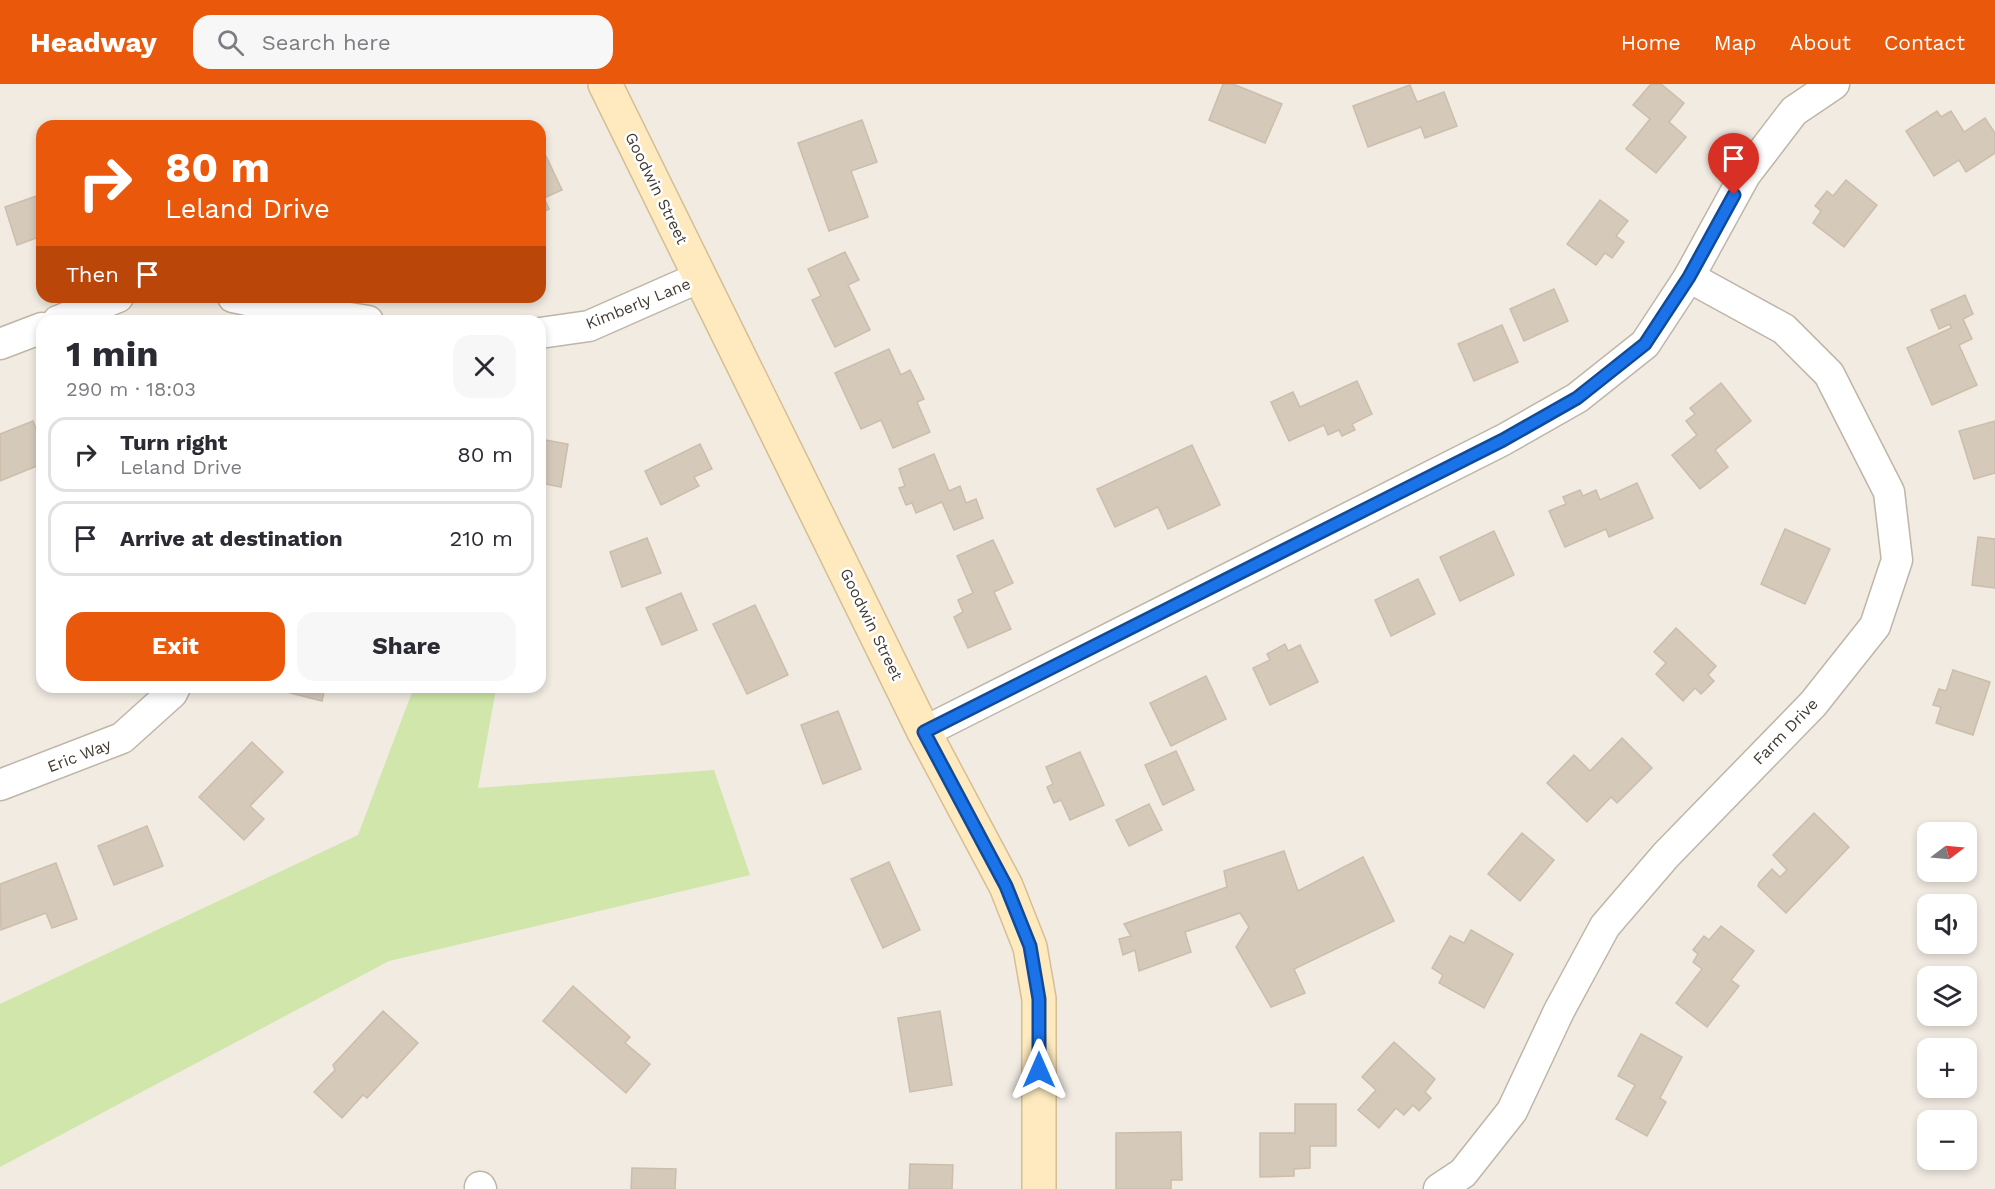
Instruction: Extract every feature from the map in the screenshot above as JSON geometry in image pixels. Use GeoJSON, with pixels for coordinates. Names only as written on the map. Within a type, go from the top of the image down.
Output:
{"type":"FeatureCollection","features":[{"type":"Feature","properties":{"kind":"street","name":"Goodwin Street"},"geometry":{"type":"LineString","coordinates":[[605,84],[924,732],[1006,886],[1030,946],[1039,999],[1039,1189]]}},
{"type":"Feature","properties":{"kind":"street"},"geometry":{"type":"LineString","coordinates":[[924,732],[1503,440],[1577,398],[1645,344],[1689,277],[1744,175],[1794,111],[1834,84]]}},
{"type":"Feature","properties":{"kind":"street","name":"Farm Drive"},"geometry":{"type":"LineString","coordinates":[[1439,1189],[1463,1173],[1512,1111],[1559,1011],[1605,926],[1666,855],[1813,704],[1875,626],[1897,560],[1889,492],[1828,374],[1784,329],[1689,277]]}},
{"type":"Feature","properties":{"kind":"street","name":"Kimberly Lane"},"geometry":{"type":"LineString","coordinates":[[546,332],[589,326],[700,278]]}},
{"type":"Feature","properties":{"kind":"street"},"geometry":{"type":"LineString","coordinates":[[73,315],[103,303]]}},
{"type":"Feature","properties":{"kind":"street"},"geometry":{"type":"LineString","coordinates":[[248,303],[275,314]]}},
{"type":"Feature","properties":{"kind":"street"},"geometry":{"type":"LineString","coordinates":[[0,345],[36,330]]}},
{"type":"Feature","properties":{"kind":"street","name":"Eric Way"},"geometry":{"type":"LineString","coordinates":[[0,785],[122,738],[172,693]]}},
{"type":"Feature","properties":{"kind":"green space"},"geometry":{"type":"Polygon","coordinates":[[[412,693],[495,693],[478,788],[714,770],[750,875],[389,961],[0,1167],[0,1004],[358,835],[412,693]]]}},
{"type":"Feature","properties":{"kind":"building"},"geometry":{"type":"Polygon","coordinates":[[[1223,84],[1233,84],[1282,104],[1265,143],[1209,120],[1223,84]]]}},
{"type":"Feature","properties":{"kind":"building"},"geometry":{"type":"Polygon","coordinates":[[[1651,84],[1661,84],[1684,103],[1669,122],[1686,137],[1656,173],[1626,149],[1650,119],[1633,105],[1651,84]]]}},
{"type":"Feature","properties":{"kind":"building"},"geometry":{"type":"Polygon","coordinates":[[[1410,85],[1417,102],[1444,92],[1457,126],[1425,138],[1421,127],[1368,147],[1353,106],[1410,85]]]}},
{"type":"Feature","properties":{"kind":"building"},"geometry":{"type":"Polygon","coordinates":[[[1937,111],[1941,117],[1951,111],[1964,132],[1985,118],[1995,133],[1995,153],[1966,172],[1959,160],[1934,176],[1906,131],[1937,111]]]}},
{"type":"Feature","properties":{"kind":"building"},"geometry":{"type":"Polygon","coordinates":[[[862,120],[877,162],[851,171],[868,217],[829,231],[798,143],[862,120]]]}},
{"type":"Feature","properties":{"kind":"building"},"geometry":{"type":"Polygon","coordinates":[[[546,156],[562,190],[546,197],[546,156]]]}},
{"type":"Feature","properties":{"kind":"building"},"geometry":{"type":"Polygon","coordinates":[[[1846,180],[1877,205],[1844,247],[1813,223],[1821,211],[1815,206],[1827,191],[1833,196],[1846,180]]]}},
{"type":"Feature","properties":{"kind":"building"},"geometry":{"type":"Polygon","coordinates":[[[36,196],[36,238],[17,245],[5,207],[36,196]]]}},
{"type":"Feature","properties":{"kind":"building"},"geometry":{"type":"Polygon","coordinates":[[[1600,200],[1628,221],[1616,236],[1624,242],[1612,258],[1605,253],[1596,265],[1567,244],[1600,200]]]}},
{"type":"Feature","properties":{"kind":"building"},"geometry":{"type":"Polygon","coordinates":[[[845,252],[859,280],[848,285],[870,330],[835,347],[812,300],[821,296],[808,269],[845,252]]]}},
{"type":"Feature","properties":{"kind":"building"},"geometry":{"type":"Polygon","coordinates":[[[1554,289],[1568,321],[1524,341],[1510,309],[1554,289]]]}},
{"type":"Feature","properties":{"kind":"building"},"geometry":{"type":"Polygon","coordinates":[[[1965,295],[1973,314],[1963,319],[1972,339],[1959,345],[1977,385],[1932,405],[1907,348],[1951,328],[1950,324],[1939,329],[1931,310],[1965,295]]]}},
{"type":"Feature","properties":{"kind":"building"},"geometry":{"type":"Polygon","coordinates":[[[1502,325],[1518,362],[1474,381],[1458,344],[1502,325]]]}},
{"type":"Feature","properties":{"kind":"building"},"geometry":{"type":"Polygon","coordinates":[[[889,349],[901,375],[910,370],[924,399],[917,402],[930,432],[893,448],[881,420],[861,429],[835,373],[889,349]]]}},
{"type":"Feature","properties":{"kind":"building"},"geometry":{"type":"Polygon","coordinates":[[[1357,381],[1372,414],[1352,424],[1355,430],[1342,436],[1339,430],[1328,435],[1324,425],[1289,441],[1271,402],[1293,392],[1300,407],[1357,381]]]}},
{"type":"Feature","properties":{"kind":"building"},"geometry":{"type":"Polygon","coordinates":[[[1721,383],[1751,421],[1715,450],[1728,467],[1700,489],[1672,455],[1697,435],[1686,421],[1695,414],[1690,408],[1721,383]]]}},
{"type":"Feature","properties":{"kind":"building"},"geometry":{"type":"Polygon","coordinates":[[[33,421],[36,429],[36,466],[0,481],[0,434],[33,421]]]}},
{"type":"Feature","properties":{"kind":"building"},"geometry":{"type":"Polygon","coordinates":[[[1995,421],[1995,473],[1974,479],[1959,431],[1995,421]]]}},
{"type":"Feature","properties":{"kind":"building"},"geometry":{"type":"Polygon","coordinates":[[[546,440],[568,444],[561,487],[546,484],[546,440]]]}},
{"type":"Feature","properties":{"kind":"building"},"geometry":{"type":"Polygon","coordinates":[[[700,444],[712,469],[694,477],[699,486],[661,505],[645,471],[700,444]]]}},
{"type":"Feature","properties":{"kind":"building"},"geometry":{"type":"Polygon","coordinates":[[[1192,445],[1220,505],[1168,529],[1158,507],[1115,527],[1097,489],[1192,445]]]}},
{"type":"Feature","properties":{"kind":"building"},"geometry":{"type":"Polygon","coordinates":[[[934,454],[949,491],[960,486],[966,503],[976,499],[983,518],[954,530],[942,502],[916,513],[912,503],[906,505],[899,488],[905,486],[899,469],[934,454]]]}},
{"type":"Feature","properties":{"kind":"building"},"geometry":{"type":"Polygon","coordinates":[[[1637,483],[1653,518],[1609,537],[1606,529],[1565,547],[1549,511],[1566,504],[1563,497],[1580,490],[1583,496],[1596,490],[1600,500],[1637,483]]]}},
{"type":"Feature","properties":{"kind":"building"},"geometry":{"type":"Polygon","coordinates":[[[1785,529],[1830,549],[1805,604],[1761,584],[1785,529]]]}},
{"type":"Feature","properties":{"kind":"building"},"geometry":{"type":"Polygon","coordinates":[[[1494,531],[1514,575],[1460,601],[1440,557],[1494,531]]]}},
{"type":"Feature","properties":{"kind":"building"},"geometry":{"type":"Polygon","coordinates":[[[1978,537],[1995,539],[1995,588],[1972,585],[1978,537]]]}},
{"type":"Feature","properties":{"kind":"building"},"geometry":{"type":"Polygon","coordinates":[[[647,538],[661,573],[622,587],[610,552],[647,538]]]}},
{"type":"Feature","properties":{"kind":"building"},"geometry":{"type":"Polygon","coordinates":[[[993,540],[1013,583],[994,592],[1011,629],[968,648],[954,617],[963,612],[958,600],[973,593],[957,556],[993,540]]]}},
{"type":"Feature","properties":{"kind":"building"},"geometry":{"type":"Polygon","coordinates":[[[1418,579],[1435,614],[1391,636],[1375,600],[1418,579]]]}},
{"type":"Feature","properties":{"kind":"building"},"geometry":{"type":"Polygon","coordinates":[[[681,593],[697,630],[662,645],[646,608],[681,593]]]}},
{"type":"Feature","properties":{"kind":"building"},"geometry":{"type":"Polygon","coordinates":[[[755,605],[788,675],[747,694],[713,624],[755,605]]]}},
{"type":"Feature","properties":{"kind":"building"},"geometry":{"type":"Polygon","coordinates":[[[1676,628],[1716,666],[1708,675],[1714,681],[1701,694],[1695,688],[1683,701],[1656,674],[1666,663],[1654,652],[1676,628]]]}},
{"type":"Feature","properties":{"kind":"building"},"geometry":{"type":"Polygon","coordinates":[[[1285,644],[1288,651],[1300,645],[1318,682],[1270,705],[1253,668],[1270,660],[1267,654],[1285,644]]]}},
{"type":"Feature","properties":{"kind":"building"},"geometry":{"type":"Polygon","coordinates":[[[1953,670],[1990,682],[1973,735],[1936,723],[1941,707],[1933,705],[1939,689],[1946,691],[1953,670]]]}},
{"type":"Feature","properties":{"kind":"building"},"geometry":{"type":"Polygon","coordinates":[[[1206,676],[1226,719],[1171,746],[1150,703],[1206,676]]]}},
{"type":"Feature","properties":{"kind":"building"},"geometry":{"type":"Polygon","coordinates":[[[291,693],[324,693],[322,701],[291,693]]]}},
{"type":"Feature","properties":{"kind":"building"},"geometry":{"type":"Polygon","coordinates":[[[838,711],[861,769],[823,784],[801,725],[838,711]]]}},
{"type":"Feature","properties":{"kind":"building"},"geometry":{"type":"Polygon","coordinates":[[[1622,738],[1652,768],[1617,803],[1611,797],[1587,822],[1547,783],[1574,755],[1590,771],[1622,738]]]}},
{"type":"Feature","properties":{"kind":"building"},"geometry":{"type":"Polygon","coordinates":[[[252,742],[283,772],[250,806],[264,819],[244,840],[199,797],[252,742]]]}},
{"type":"Feature","properties":{"kind":"building"},"geometry":{"type":"Polygon","coordinates":[[[1176,751],[1194,790],[1163,805],[1145,765],[1176,751]]]}},
{"type":"Feature","properties":{"kind":"building"},"geometry":{"type":"Polygon","coordinates":[[[1080,752],[1104,805],[1070,820],[1061,800],[1054,803],[1047,787],[1053,784],[1046,767],[1080,752]]]}},
{"type":"Feature","properties":{"kind":"building"},"geometry":{"type":"Polygon","coordinates":[[[1149,804],[1162,830],[1129,846],[1116,820],[1149,804]]]}},
{"type":"Feature","properties":{"kind":"building"},"geometry":{"type":"Polygon","coordinates":[[[1814,813],[1849,847],[1786,913],[1758,886],[1772,869],[1780,877],[1787,870],[1773,855],[1814,813]]]}},
{"type":"Feature","properties":{"kind":"building"},"geometry":{"type":"Polygon","coordinates":[[[147,826],[163,866],[114,885],[98,846],[147,826]]]}},
{"type":"Feature","properties":{"kind":"building"},"geometry":{"type":"Polygon","coordinates":[[[1522,833],[1554,860],[1520,901],[1488,874],[1522,833]]]}},
{"type":"Feature","properties":{"kind":"building"},"geometry":{"type":"Polygon","coordinates":[[[1284,851],[1298,891],[1363,857],[1394,921],[1294,969],[1305,993],[1271,1007],[1236,947],[1249,927],[1240,913],[1185,932],[1191,952],[1139,971],[1135,950],[1123,955],[1119,939],[1131,936],[1124,924],[1227,887],[1224,871],[1284,851]]]}},
{"type":"Feature","properties":{"kind":"building"},"geometry":{"type":"Polygon","coordinates":[[[889,862],[920,930],[883,948],[851,879],[889,862]]]}},
{"type":"Feature","properties":{"kind":"building"},"geometry":{"type":"Polygon","coordinates":[[[56,863],[77,919],[52,928],[46,913],[1,930],[0,884],[56,863]]]}},
{"type":"Feature","properties":{"kind":"building"},"geometry":{"type":"Polygon","coordinates":[[[1721,926],[1754,951],[1731,980],[1739,986],[1707,1027],[1676,1003],[1702,969],[1693,962],[1698,954],[1693,950],[1704,936],[1709,940],[1721,926]]]}},
{"type":"Feature","properties":{"kind":"building"},"geometry":{"type":"Polygon","coordinates":[[[1471,930],[1513,954],[1484,1008],[1439,983],[1443,975],[1432,968],[1450,936],[1464,943],[1471,930]]]}},
{"type":"Feature","properties":{"kind":"building"},"geometry":{"type":"Polygon","coordinates":[[[573,986],[630,1037],[625,1043],[650,1064],[626,1093],[543,1021],[573,986]]]}},
{"type":"Feature","properties":{"kind":"building"},"geometry":{"type":"Polygon","coordinates":[[[383,1011],[418,1043],[367,1098],[363,1095],[342,1118],[314,1092],[335,1070],[333,1065],[383,1011]]]}},
{"type":"Feature","properties":{"kind":"building"},"geometry":{"type":"Polygon","coordinates":[[[940,1011],[952,1085],[910,1092],[898,1018],[940,1011]]]}},
{"type":"Feature","properties":{"kind":"building"},"geometry":{"type":"Polygon","coordinates":[[[1641,1034],[1682,1057],[1660,1098],[1666,1102],[1647,1136],[1616,1119],[1635,1085],[1618,1076],[1641,1034]]]}},
{"type":"Feature","properties":{"kind":"building"},"geometry":{"type":"Polygon","coordinates":[[[1394,1042],[1435,1079],[1425,1092],[1431,1098],[1419,1111],[1413,1105],[1404,1115],[1396,1108],[1379,1128],[1358,1110],[1376,1090],[1362,1077],[1394,1042]]]}},
{"type":"Feature","properties":{"kind":"building"},"geometry":{"type":"Polygon","coordinates":[[[1295,1104],[1336,1104],[1336,1146],[1310,1146],[1310,1168],[1294,1169],[1294,1176],[1260,1177],[1260,1133],[1295,1133],[1295,1104]]]}},
{"type":"Feature","properties":{"kind":"building"},"geometry":{"type":"Polygon","coordinates":[[[1181,1132],[1182,1180],[1171,1180],[1171,1189],[1116,1189],[1116,1133],[1181,1132]]]}},
{"type":"Feature","properties":{"kind":"building"},"geometry":{"type":"Polygon","coordinates":[[[910,1164],[953,1165],[952,1189],[909,1189],[910,1164]]]}},
{"type":"Feature","properties":{"kind":"building"},"geometry":{"type":"Polygon","coordinates":[[[632,1168],[676,1169],[675,1189],[631,1189],[632,1168]]]}},
{"type":"Feature","properties":{"kind":"route"},"geometry":{"type":"LineString","coordinates":[[1039,1070],[1039,999],[1030,946],[1006,886],[924,732],[1503,440],[1577,398],[1645,344],[1689,277],[1734,195]]}}]}
